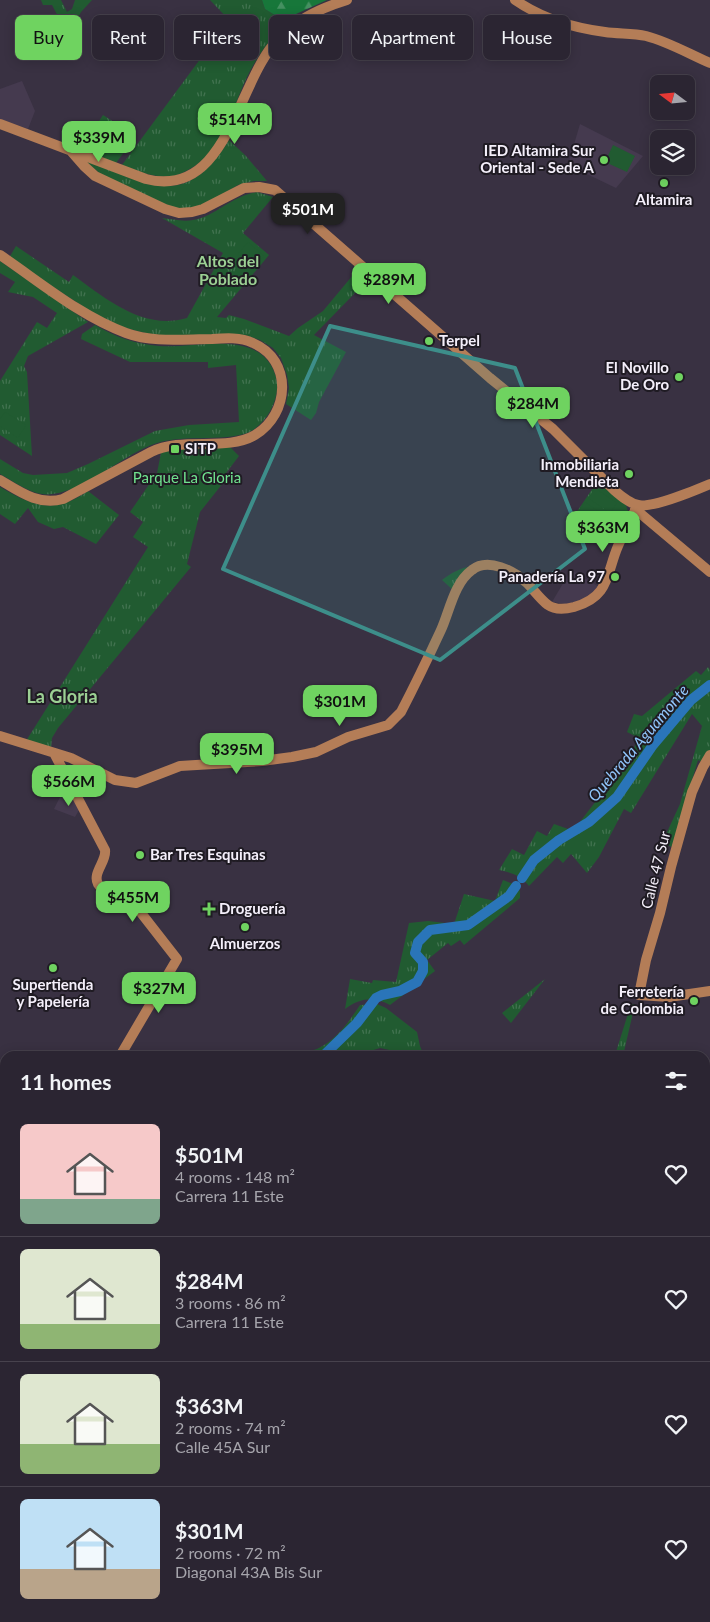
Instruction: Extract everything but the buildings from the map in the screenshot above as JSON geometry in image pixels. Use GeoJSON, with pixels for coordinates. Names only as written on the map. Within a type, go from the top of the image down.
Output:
{"type":"FeatureCollection","features":[{"type":"Feature","properties":{"kind":"street"},"geometry":{"type":"LineString","coordinates":[[0,124],[152,180],[172,182],[183,179],[202,167],[218,149],[227,134],[251,80],[266,55],[288,29],[316,11],[347,0]]}},
{"type":"Feature","properties":{"kind":"street"},"geometry":{"type":"LineString","coordinates":[[516,0],[528,9],[545,17],[603,32],[649,37],[672,45],[710,63]]}},
{"type":"Feature","properties":{"kind":"street"},"geometry":{"type":"LineString","coordinates":[[70,150],[91,172],[111,184],[165,209],[183,213],[203,209],[249,187],[265,187],[278,192],[490,378],[553,429],[620,495],[637,507],[710,572]]}},
{"type":"Feature","properties":{"kind":"street"},"geometry":{"type":"LineString","coordinates":[[111,184],[117,168]]}},
{"type":"Feature","properties":{"kind":"street"},"geometry":{"type":"LineString","coordinates":[[0,255],[97,320],[129,334],[156,339],[232,338],[248,340],[263,348],[274,359],[280,371],[283,384],[278,409],[273,418],[257,434],[247,439],[232,442],[164,446],[63,499],[53,502],[38,500],[22,494],[0,480]]}},
{"type":"Feature","properties":{"kind":"street"},"geometry":{"type":"LineString","coordinates":[[637,507],[710,484]]}},
{"type":"Feature","properties":{"kind":"street"},"geometry":{"type":"LineString","coordinates":[[0,736],[54,752],[78,761],[115,780],[131,783],[141,782],[166,770],[188,765],[283,758],[316,752],[348,737],[386,726],[394,721],[401,712],[423,670],[460,584],[472,570],[481,565],[497,566],[516,574],[546,603],[553,607],[562,609],[573,608],[590,600],[603,588],[608,579],[618,546],[637,507]]}},
{"type":"Feature","properties":{"kind":"street"},"geometry":{"type":"LineString","coordinates":[[54,752],[106,850],[97,875],[99,885],[103,889],[125,896],[130,900],[177,959],[123,1051]]}},
{"type":"Feature","properties":{"kind":"street","name":"Calle 47 Sur"},"geometry":{"type":"LineString","coordinates":[[710,755],[692,792],[646,960],[639,995],[678,996],[710,991]]}},
{"type":"Feature","properties":{"kind":"highlighted area"},"geometry":{"type":"Polygon","coordinates":[[[330,326],[515,368],[585,549],[440,660],[223,569],[330,326]]]}},
{"type":"Feature","properties":{"kind":"shaded area"},"geometry":{"type":"Polygon","coordinates":[[[22,81],[35,111],[28,129],[0,119],[0,89],[22,81]]]}},
{"type":"Feature","properties":{"kind":"shaded area","name":"IED Altamira Sur Oriental - Sede A"},"geometry":{"type":"Polygon","coordinates":[[[580,124],[643,156],[616,188],[568,165],[580,124]]]}},
{"type":"Feature","properties":{"kind":"shaded area"},"geometry":{"type":"Polygon","coordinates":[[[571,570],[599,587],[591,595],[575,603],[552,602],[571,570]]]}},
{"type":"Feature","properties":{"kind":"shaded area"},"geometry":{"type":"Polygon","coordinates":[[[66,785],[79,810],[75,817],[54,809],[66,785]]]}},
{"type":"Feature","properties":{"kind":"green space"},"geometry":{"type":"Polygon","coordinates":[[[41,0],[61,0],[67,12],[72,9],[75,0],[92,0],[79,15],[57,15],[52,5],[43,5],[41,0]]]}},
{"type":"Feature","properties":{"kind":"green space"},"geometry":{"type":"Polygon","coordinates":[[[210,0],[262,0],[265,9],[275,15],[269,15],[269,42],[259,56],[259,15],[224,15],[210,0]]]}},
{"type":"Feature","properties":{"kind":"green space"},"geometry":{"type":"Polygon","coordinates":[[[262,0],[327,0],[295,15],[275,15],[265,9],[262,0]]]}},
{"type":"Feature","properties":{"kind":"green space"},"geometry":{"type":"Polygon","coordinates":[[[199,60],[256,60],[219,139],[201,162],[188,170],[167,177],[147,174],[122,165],[199,60]]]}},
{"type":"Feature","properties":{"kind":"green space"},"geometry":{"type":"Polygon","coordinates":[[[103,115],[136,136],[116,163],[80,150],[103,115]]]}},
{"type":"Feature","properties":{"kind":"green space"},"geometry":{"type":"Polygon","coordinates":[[[105,121],[123,132],[116,142],[98,131],[105,121]]]}},
{"type":"Feature","properties":{"kind":"green space"},"geometry":{"type":"Polygon","coordinates":[[[229,140],[246,156],[267,181],[254,181],[238,185],[202,207],[178,210],[102,175],[80,157],[148,184],[175,185],[196,177],[205,170],[229,140]]]}},
{"type":"Feature","properties":{"kind":"green space"},"geometry":{"type":"Polygon","coordinates":[[[613,145],[635,156],[627,172],[605,162],[613,145]]]}},
{"type":"Feature","properties":{"kind":"green space"},"geometry":{"type":"Polygon","coordinates":[[[257,192],[273,197],[243,233],[269,255],[217,317],[226,318],[229,315],[289,336],[323,311],[358,269],[365,276],[354,294],[314,335],[346,352],[311,420],[286,404],[289,388],[281,358],[273,348],[260,340],[245,335],[155,335],[115,325],[93,313],[9,258],[16,246],[69,282],[73,275],[112,303],[126,310],[156,320],[171,321],[187,318],[223,253],[162,218],[185,221],[201,218],[239,198],[257,192]]]}},
{"type":"Feature","properties":{"kind":"green space"},"geometry":{"type":"Polygon","coordinates":[[[248,242],[264,256],[254,269],[238,254],[248,242]]]}},
{"type":"Feature","properties":{"kind":"green space"},"geometry":{"type":"Polygon","coordinates":[[[0,261],[88,322],[28,356],[24,366],[27,372],[32,456],[0,435],[0,381],[37,322],[47,328],[57,313],[33,297],[8,292],[15,282],[0,273],[0,261]]]}},
{"type":"Feature","properties":{"kind":"green space"},"geometry":{"type":"Polygon","coordinates":[[[95,325],[110,333],[142,344],[174,346],[226,344],[243,346],[257,351],[268,361],[276,377],[277,392],[269,413],[259,425],[244,434],[168,440],[157,443],[131,455],[79,486],[66,491],[45,494],[25,488],[0,474],[0,459],[23,473],[33,475],[67,473],[155,431],[189,425],[239,422],[236,365],[208,368],[208,362],[130,362],[81,339],[82,334],[95,325]]]}},
{"type":"Feature","properties":{"kind":"green space"},"geometry":{"type":"Polygon","coordinates":[[[5,412],[26,425],[18,438],[0,426],[0,419],[5,412]]]}},
{"type":"Feature","properties":{"kind":"green space","name":"Parque La Gloria"},"geometry":{"type":"Polygon","coordinates":[[[228,445],[239,456],[220,481],[223,483],[200,512],[187,564],[191,567],[58,728],[52,738],[51,748],[26,741],[148,547],[133,537],[143,522],[130,512],[157,473],[161,453],[166,450],[228,445]]]}},
{"type":"Feature","properties":{"kind":"green space"},"geometry":{"type":"Polygon","coordinates":[[[597,482],[626,505],[628,512],[616,541],[576,513],[597,482]]]}},
{"type":"Feature","properties":{"kind":"green space"},"geometry":{"type":"Polygon","coordinates":[[[0,487],[23,499],[44,505],[65,503],[88,491],[119,515],[96,544],[63,527],[54,529],[38,522],[28,508],[15,524],[0,514],[0,487]]]}},
{"type":"Feature","properties":{"kind":"green space"},"geometry":{"type":"Polygon","coordinates":[[[595,488],[617,503],[610,513],[588,498],[595,488]]]}},
{"type":"Feature","properties":{"kind":"green space"},"geometry":{"type":"Polygon","coordinates":[[[585,502],[607,517],[600,527],[578,512],[585,502]]]}},
{"type":"Feature","properties":{"kind":"green space"},"geometry":{"type":"Polygon","coordinates":[[[472,566],[453,590],[442,580],[456,571],[472,566]]]}},
{"type":"Feature","properties":{"kind":"green space"},"geometry":{"type":"Polygon","coordinates":[[[708,667],[710,670],[710,750],[702,762],[698,760],[672,847],[662,843],[680,804],[702,726],[692,714],[631,813],[624,809],[599,857],[587,873],[571,854],[563,863],[557,857],[529,886],[516,875],[499,870],[512,849],[524,855],[537,831],[547,836],[554,824],[571,830],[576,827],[633,753],[637,737],[627,732],[634,714],[642,716],[696,671],[701,675],[708,667]]]}},
{"type":"Feature","properties":{"kind":"green space"},"geometry":{"type":"Polygon","coordinates":[[[503,880],[518,886],[520,898],[464,945],[460,940],[451,946],[448,943],[427,960],[435,971],[390,1005],[378,1000],[367,999],[356,1002],[345,1009],[350,979],[372,983],[373,980],[396,982],[409,923],[428,921],[454,924],[464,894],[495,901],[503,880]]]}},
{"type":"Feature","properties":{"kind":"green space"},"geometry":{"type":"Polygon","coordinates":[[[545,979],[511,1023],[502,1013],[545,979]]]}},
{"type":"Feature","properties":{"kind":"green space"},"geometry":{"type":"Polygon","coordinates":[[[377,1004],[386,1008],[417,1032],[422,1051],[394,1051],[380,1048],[370,1051],[311,1051],[333,1039],[360,1005],[377,1004]]]}},
{"type":"Feature","properties":{"kind":"green space"},"geometry":{"type":"Polygon","coordinates":[[[631,1004],[635,1004],[624,1051],[616,1051],[631,1004]]]}},
{"type":"Feature","properties":{"kind":"waterway","name":"Quebrada Aguamonte"},"geometry":{"type":"LineString","coordinates":[[522,878],[534,860],[559,840],[589,822],[617,797],[653,745],[691,700],[710,685]]}},
{"type":"Feature","properties":{"kind":"waterway"},"geometry":{"type":"LineString","coordinates":[[328,1051],[357,1023],[376,998],[400,991],[417,982],[423,971],[423,962],[415,953],[418,942],[430,930],[468,925],[509,896],[516,886]]}},
{"type":"Feature","properties":{"kind":"place","name":"IED Altamira Sur Oriental - Sede A"},"geometry":{"type":"Point","coordinates":[604,160]}},
{"type":"Feature","properties":{"kind":"place","name":"Altamira"},"geometry":{"type":"Point","coordinates":[664,183]}},
{"type":"Feature","properties":{"kind":"place","name":"Terpel"},"geometry":{"type":"Point","coordinates":[429,341]}},
{"type":"Feature","properties":{"kind":"place","name":"El Novillo De Oro"},"geometry":{"type":"Point","coordinates":[679,377]}},
{"type":"Feature","properties":{"kind":"place","name":"SITP"},"geometry":{"type":"Point","coordinates":[175,449]}},
{"type":"Feature","properties":{"kind":"place","name":"Inmobiliaria Mendieta"},"geometry":{"type":"Point","coordinates":[629,474]}},
{"type":"Feature","properties":{"kind":"place","name":"Panadería La 97"},"geometry":{"type":"Point","coordinates":[615,577]}},
{"type":"Feature","properties":{"kind":"place","name":"Bar Tres Esquinas"},"geometry":{"type":"Point","coordinates":[140,855]}},
{"type":"Feature","properties":{"kind":"place","name":"Droguería"},"geometry":{"type":"Point","coordinates":[209,909]}},
{"type":"Feature","properties":{"kind":"place","name":"Almuerzos"},"geometry":{"type":"Point","coordinates":[245,927]}},
{"type":"Feature","properties":{"kind":"place","name":"Supertienda y Papelería"},"geometry":{"type":"Point","coordinates":[53,968]}},
{"type":"Feature","properties":{"kind":"place","name":"Ferretería de Colombia"},"geometry":{"type":"Point","coordinates":[694,1001]}},
{"type":"Feature","properties":{"kind":"district","name":"Altos del Poblado"},"geometry":{"type":"Point","coordinates":[228,270]}},
{"type":"Feature","properties":{"kind":"district","name":"La Gloria"},"geometry":{"type":"Point","coordinates":[62,697]}}]}
